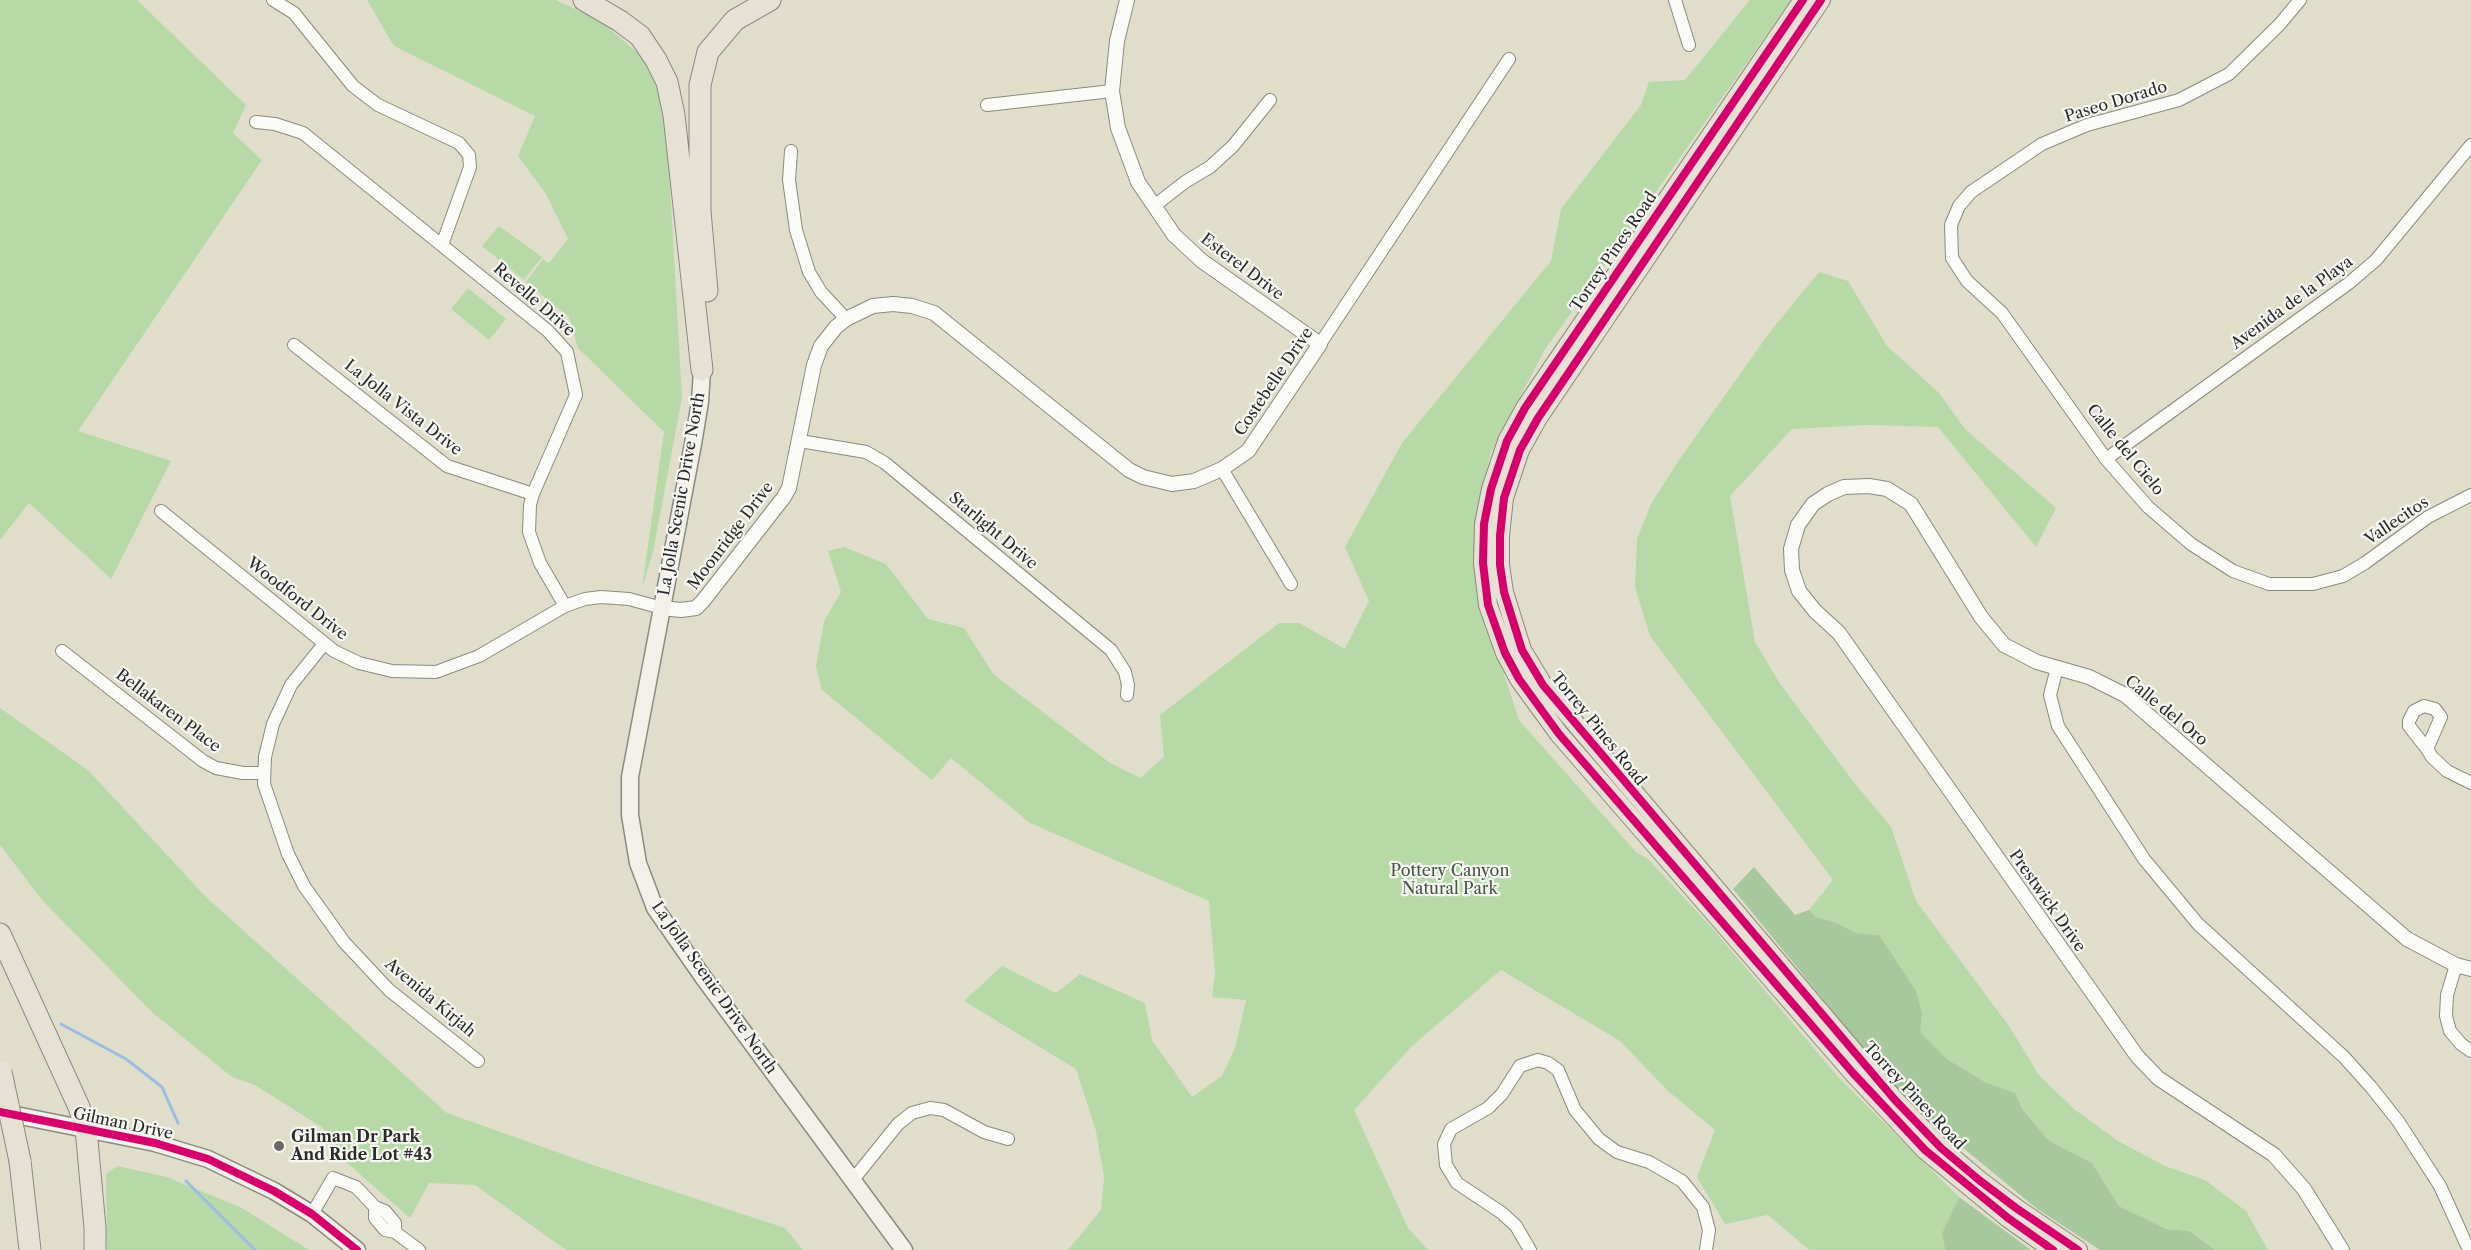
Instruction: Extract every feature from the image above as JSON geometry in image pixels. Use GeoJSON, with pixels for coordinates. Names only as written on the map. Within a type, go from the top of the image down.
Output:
{"type":"FeatureCollection","features":[{"type":"Feature","properties":{"kind":"highway"},"geometry":{"type":"LineString","coordinates":[[584,0],[621,21],[639,36],[656,60],[667,82],[674,115],[702,370]]}},
{"type":"Feature","properties":{"kind":"highway"},"geometry":{"type":"LineString","coordinates":[[702,370],[708,308],[700,211],[700,85],[708,52],[735,20],[770,0]]}},
{"type":"Feature","properties":{"kind":"highway"},"geometry":{"type":"LineString","coordinates":[[0,934],[79,1107],[86,1130],[95,1228],[94,1250]]}},
{"type":"Feature","properties":{"kind":"highway"},"geometry":{"type":"LineString","coordinates":[[0,1071],[20,1161],[30,1250]]}},
{"type":"Feature","properties":{"kind":"main road","name":"Torrey Pines Road"},"geometry":{"type":"LineString","coordinates":[[1803,0],[1531,398],[1507,441],[1491,489],[1484,525],[1483,564],[1488,604],[1505,653],[1519,679],[1559,734],[1845,1064],[1925,1150],[1977,1194],[2053,1250]]}},
{"type":"Feature","properties":{"kind":"main road","name":"Torrey Pines Road"},"geometry":{"type":"LineString","coordinates":[[1821,0],[1538,418],[1520,450],[1511,473],[1501,519],[1500,565],[1504,592],[1522,650],[1543,685],[1895,1100],[1941,1148],[1979,1180],[2078,1250]]}},
{"type":"Feature","properties":{"kind":"main road","name":"La Jolla Scenic Drive North"},"geometry":{"type":"LineString","coordinates":[[702,370],[700,402],[630,777],[630,815],[638,862],[655,908],[735,1023],[904,1250]]}},
{"type":"Feature","properties":{"kind":"main road","name":"Gilman Drive"},"geometry":{"type":"LineString","coordinates":[[0,1112],[155,1143],[208,1159],[274,1191],[312,1214],[357,1250]]}},
{"type":"Feature","properties":{"kind":"street"},"geometry":{"type":"LineString","coordinates":[[273,0],[294,13],[353,86],[378,105],[459,143],[469,155],[470,167],[442,244]]}},
{"type":"Feature","properties":{"kind":"street","name":"Esterel Drive"},"geometry":{"type":"LineString","coordinates":[[1128,0],[1117,41],[1113,91],[1118,128],[1138,182],[1174,235],[1202,261],[1320,344]]}},
{"type":"Feature","properties":{"kind":"street"},"geometry":{"type":"LineString","coordinates":[[1675,0],[1689,45]]}},
{"type":"Feature","properties":{"kind":"street","name":"Paseo Dorado"},"geometry":{"type":"LineString","coordinates":[[1951,237],[1951,225],[1959,206],[1971,192],[2043,144],[2087,125],[2179,100],[2229,74],[2265,40],[2300,0]]}},
{"type":"Feature","properties":{"kind":"street","name":"Costebelle Drive"},"geometry":{"type":"LineString","coordinates":[[846,319],[873,306],[893,304],[912,306],[934,313],[1129,470],[1143,477],[1172,483],[1194,481],[1222,469],[1248,450],[1509,59]]}},
{"type":"Feature","properties":{"kind":"street"},"geometry":{"type":"LineString","coordinates":[[987,105],[1113,91]]}},
{"type":"Feature","properties":{"kind":"street"},"geometry":{"type":"LineString","coordinates":[[1154,206],[1185,182],[1210,167],[1233,146],[1270,100]]}},
{"type":"Feature","properties":{"kind":"street","name":"Revelle Drive"},"geometry":{"type":"LineString","coordinates":[[256,122],[275,124],[303,133],[548,331],[567,352],[576,395],[533,494],[529,532],[540,563],[565,606]]}},
{"type":"Feature","properties":{"kind":"street","name":"Avenida de la Playa"},"geometry":{"type":"LineString","coordinates":[[2106,459],[2349,283],[2376,260],[2471,145]]}},
{"type":"Feature","properties":{"kind":"street"},"geometry":{"type":"LineString","coordinates":[[791,151],[789,180],[796,230],[809,272],[821,292],[846,319]]}},
{"type":"Feature","properties":{"kind":"street","name":"Calle del Cielo"},"geometry":{"type":"LineString","coordinates":[[1951,237],[1952,258],[1967,281],[2002,313],[2106,459],[2148,507],[2191,544],[2233,571],[2269,584],[2313,584],[2343,576]]}},
{"type":"Feature","properties":{"kind":"street","name":"Moonridge Drive"},"geometry":{"type":"LineString","coordinates":[[662,608],[681,610],[696,608],[784,497],[789,488],[800,441],[814,365],[821,346],[836,327],[846,319]]}},
{"type":"Feature","properties":{"kind":"street","name":"La Jolla Vista Drive"},"geometry":{"type":"LineString","coordinates":[[294,345],[447,466],[533,494]]}},
{"type":"Feature","properties":{"kind":"street","name":"Starlight Drive"},"geometry":{"type":"LineString","coordinates":[[800,441],[867,452],[885,463],[1111,650],[1125,672],[1127,695]]}},
{"type":"Feature","properties":{"kind":"street"},"geometry":{"type":"LineString","coordinates":[[1222,469],[1291,584]]}},
{"type":"Feature","properties":{"kind":"street","name":"Calle del Oro"},"geometry":{"type":"LineString","coordinates":[[1798,525],[1813,504],[1844,487],[1869,486],[1887,489],[1911,504],[1981,617],[2004,645],[2037,662],[2089,677],[2125,695],[2407,939],[2456,965],[2471,969]]}},
{"type":"Feature","properties":{"kind":"street","name":"Vallecitos"},"geometry":{"type":"LineString","coordinates":[[2343,576],[2365,563],[2428,517],[2471,495]]}},
{"type":"Feature","properties":{"kind":"street","name":"Woodford Drive"},"geometry":{"type":"LineString","coordinates":[[161,511],[324,644],[359,663],[392,671],[436,672],[479,656],[565,606],[585,599],[601,597],[629,599],[662,608]]}},
{"type":"Feature","properties":{"kind":"street","name":"Prestwick Drive"},"geometry":{"type":"LineString","coordinates":[[1798,525],[1791,549],[1792,570],[1799,591],[1815,611],[1839,633],[2137,1056],[2158,1078],[2274,1155],[2304,1189],[2342,1250]]}},
{"type":"Feature","properties":{"kind":"street","name":"Avenida Kirjah"},"geometry":{"type":"LineString","coordinates":[[324,644],[291,686],[273,724],[265,757],[264,784],[288,854],[303,886],[344,942],[389,990],[478,1061]]}},
{"type":"Feature","properties":{"kind":"street","name":"Bellakaren Place"},"geometry":{"type":"LineString","coordinates":[[62,651],[216,768],[243,773],[264,773]]}},
{"type":"Feature","properties":{"kind":"street"},"geometry":{"type":"LineString","coordinates":[[2056,668],[2050,695],[2058,726],[2144,859],[2198,924],[2344,1056],[2371,1087],[2398,1120],[2440,1186],[2469,1250]]}},
{"type":"Feature","properties":{"kind":"street"},"geometry":{"type":"LineString","coordinates":[[2427,748],[2432,757],[2447,771],[2471,783]]}},
{"type":"Feature","properties":{"kind":"street"},"geometry":{"type":"LineString","coordinates":[[2456,965],[2447,995],[2446,1016],[2450,1031],[2461,1044],[2471,1051]]}},
{"type":"Feature","properties":{"kind":"street"},"geometry":{"type":"LineString","coordinates":[[1530,1250],[1516,1226],[1502,1213],[1457,1183],[1446,1164],[1444,1144],[1451,1129],[1488,1108],[1502,1094],[1520,1066],[1538,1060],[1558,1070],[1575,1110],[1599,1139],[1617,1152],[1649,1162],[1682,1181],[1703,1207],[1709,1230],[1706,1250]]}},
{"type":"Feature","properties":{"kind":"street"},"geometry":{"type":"LineString","coordinates":[[852,1182],[898,1124],[912,1113],[930,1108],[944,1110],[984,1132],[1008,1139]]}},
{"type":"Feature","properties":{"kind":"street"},"geometry":{"type":"LineString","coordinates":[[312,1214],[333,1178],[356,1187],[375,1207],[375,1218],[385,1230],[395,1232],[418,1250]]}},
{"type":"Feature","properties":{"kind":"green space"},"geometry":{"type":"Polygon","coordinates":[[[0,0],[137,0],[246,105],[233,133],[262,160],[78,431],[171,461],[111,579],[29,503],[0,540],[0,0]]]}},
{"type":"Feature","properties":{"kind":"green space"},"geometry":{"type":"Polygon","coordinates":[[[367,0],[556,0],[599,20],[644,58],[665,97],[682,398],[653,552],[642,588],[664,432],[578,348],[569,317],[526,282],[543,259],[549,263],[568,239],[546,194],[518,156],[535,116],[394,46],[367,0]]]}},
{"type":"Feature","properties":{"kind":"green space","name":"Pottery Canyon Natural Park"},"geometry":{"type":"Polygon","coordinates":[[[1750,0],[1791,0],[1544,351],[1491,452],[1476,515],[1476,588],[1519,720],[1636,852],[1648,859],[1713,929],[1839,1078],[1959,1197],[1942,1233],[1945,1250],[1809,1250],[1768,1215],[1725,1224],[1697,1177],[1715,1130],[1668,1091],[1620,1041],[1501,970],[1412,1046],[1354,1110],[1408,1228],[1428,1250],[1068,1250],[1101,1210],[1104,1177],[1096,1131],[1076,1069],[964,1001],[1002,966],[1056,993],[1080,974],[1145,1003],[1152,1040],[1192,1097],[1222,1076],[1235,1048],[1246,1000],[1212,997],[1215,973],[1209,901],[1030,823],[951,758],[932,780],[822,690],[816,667],[824,621],[841,592],[828,551],[844,547],[886,564],[928,619],[964,628],[994,675],[1110,763],[1140,778],[1164,757],[1160,715],[1279,623],[1299,623],[1345,649],[1369,601],[1345,547],[1402,443],[1551,261],[1561,209],[1641,105],[1649,82],[1685,80],[1750,0]]]}},
{"type":"Feature","properties":{"kind":"green space"},"geometry":{"type":"Polygon","coordinates":[[[499,226],[542,257],[524,280],[482,246],[499,226]]]}},
{"type":"Feature","properties":{"kind":"green space"},"geometry":{"type":"Polygon","coordinates":[[[1819,272],[1848,281],[1887,346],[1939,393],[1965,429],[2056,508],[2036,547],[1938,427],[1869,425],[1792,429],[1730,496],[1755,642],[1781,685],[1853,781],[1891,827],[1916,901],[2009,1026],[2039,1075],[2074,1109],[2118,1141],[2165,1166],[2205,1180],[2246,1211],[2268,1250],[2215,1250],[2189,1231],[2166,1229],[2119,1206],[2092,1163],[2048,1140],[2023,1110],[2015,1093],[1985,1082],[1947,1059],[1919,1032],[1922,1014],[1879,935],[1856,933],[1837,923],[1816,917],[1809,910],[1833,880],[1650,636],[1635,587],[1637,539],[1651,504],[1679,460],[1770,332],[1819,272]]]}},
{"type":"Feature","properties":{"kind":"green space"},"geometry":{"type":"Polygon","coordinates":[[[468,288],[506,319],[489,340],[451,309],[468,288]]]}},
{"type":"Feature","properties":{"kind":"green space"},"geometry":{"type":"Polygon","coordinates":[[[0,708],[89,771],[206,897],[447,1113],[596,1166],[785,1228],[803,1250],[566,1250],[475,1185],[429,1183],[410,1218],[346,1162],[323,1128],[255,1085],[232,1077],[153,1013],[42,900],[0,845],[0,708]]]}},
{"type":"Feature","properties":{"kind":"green space"},"geometry":{"type":"Polygon","coordinates":[[[1754,867],[1795,915],[1809,910],[1816,917],[1837,923],[1856,933],[1879,935],[1916,991],[1922,1014],[1920,1032],[1947,1059],[1985,1082],[2015,1093],[2023,1110],[2048,1140],[2092,1163],[2119,1206],[2166,1229],[2189,1231],[2215,1250],[2100,1250],[2036,1208],[1905,1100],[1733,889],[1754,867]]]}},
{"type":"Feature","properties":{"kind":"green space"},"geometry":{"type":"Polygon","coordinates":[[[117,1166],[167,1177],[242,1208],[309,1250],[107,1250],[106,1174],[117,1166]]]}},
{"type":"Feature","properties":{"kind":"green space"},"geometry":{"type":"Polygon","coordinates":[[[1959,1197],[2031,1250],[1945,1250],[1942,1233],[1959,1197]]]}},
{"type":"Feature","properties":{"kind":"waterway"},"geometry":{"type":"LineString","coordinates":[[61,1024],[126,1059],[162,1087],[178,1123]]}},
{"type":"Feature","properties":{"kind":"waterway"},"geometry":{"type":"LineString","coordinates":[[186,1181],[255,1250]]}},
{"type":"Feature","properties":{"kind":"cycle path"},"geometry":{"type":"LineString","coordinates":[[1803,0],[1525,408],[1507,441],[1491,489],[1484,524],[1483,563],[1488,605],[1505,653],[1519,679],[1559,734],[1853,1073],[1925,1150],[2008,1218],[2053,1250]]}},
{"type":"Feature","properties":{"kind":"cycle path"},"geometry":{"type":"LineString","coordinates":[[1821,0],[1538,418],[1520,450],[1504,498],[1500,536],[1500,565],[1504,592],[1522,650],[1543,685],[1895,1100],[1941,1148],[1979,1180],[2078,1250]]}},
{"type":"Feature","properties":{"kind":"cycle path"},"geometry":{"type":"LineString","coordinates":[[0,1112],[155,1143],[208,1159],[274,1191],[312,1214],[357,1250]]}},
{"type":"Feature","properties":{"kind":"place","name":"Gilman Dr Park And Ride Lot #43"},"geometry":{"type":"Point","coordinates":[279,1146]}}]}
